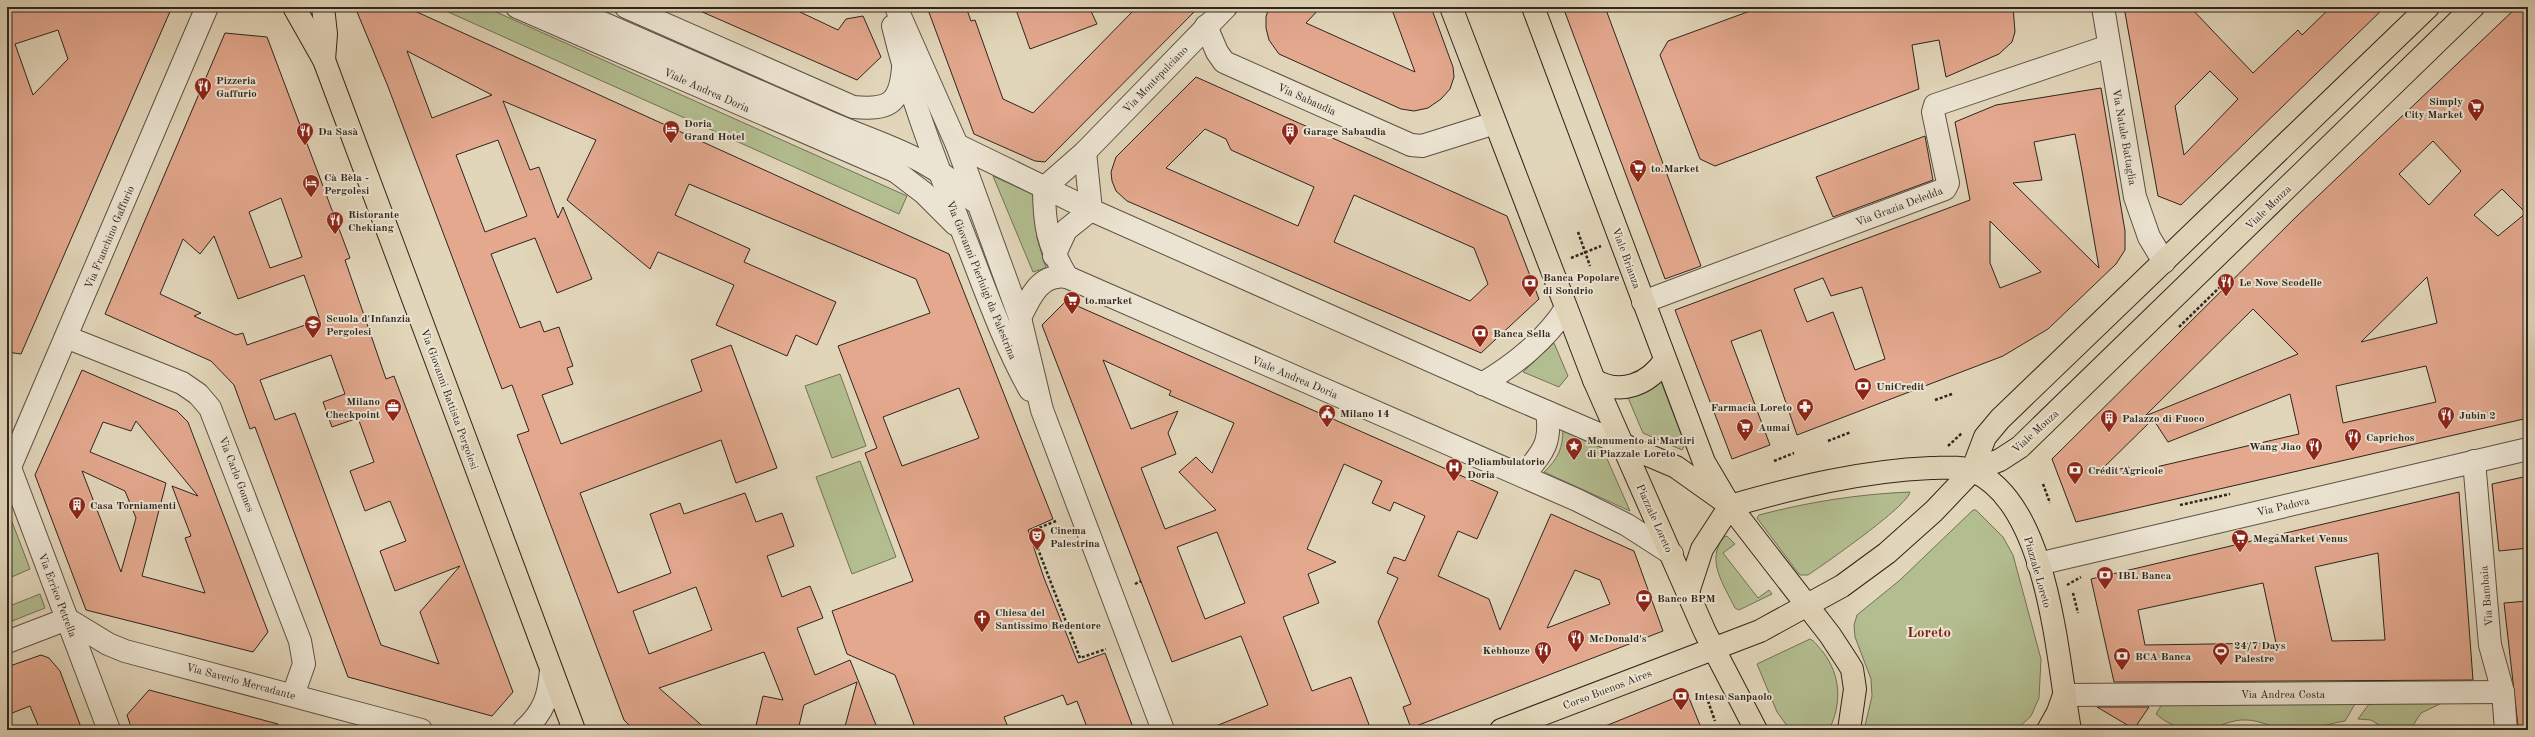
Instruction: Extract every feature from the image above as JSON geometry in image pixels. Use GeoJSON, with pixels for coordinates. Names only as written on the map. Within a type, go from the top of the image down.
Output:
{"type":"FeatureCollection","features":[{"type":"Feature","properties":{"kind":"main road","name":"Via Giovanni Battista Pergolesi"},"geometry":{"type":"LineString","coordinates":[[294,7],[324,60],[574,730]]}},
{"type":"Feature","properties":{"kind":"main road"},"geometry":{"type":"LineString","coordinates":[[1451,7],[1594,380],[1622,444],[1676,467],[1730,506],[1806,607],[1830,635],[1852,670],[1855,702],[1849,730]]}},
{"type":"Feature","properties":{"kind":"main road","name":"Viale Brianza"},"geometry":{"type":"LineString","coordinates":[[1533,7],[1704,462],[1730,506]]}},
{"type":"Feature","properties":{"kind":"main road"},"geometry":{"type":"LineString","coordinates":[[1714,649],[1760,631],[1842,586],[1886,553],[1934,511],[1972,471],[1986,437],[1992,427],[2080,344],[2428,7]]}},
{"type":"Feature","properties":{"kind":"main road","name":"Viale Monza"},"geometry":{"type":"LineString","coordinates":[[1972,471],[2000,460],[2016,450],[2473,7]]}},
{"type":"Feature","properties":{"kind":"main road","name":"Via Giovanni Battista Pergolesi"},"geometry":{"type":"LineString","coordinates":[[324,60],[326,11]]}},
{"type":"Feature","properties":{"kind":"main road"},"geometry":{"type":"LineString","coordinates":[[2080,344],[2103,367]]}},
{"type":"Feature","properties":{"kind":"main road"},"geometry":{"type":"LineString","coordinates":[[1594,380],[1612,387],[1636,385],[1657,371],[1665,360]]}},
{"type":"Feature","properties":{"kind":"main road","name":"Piazzale Loreto"},"geometry":{"type":"LineString","coordinates":[[1622,444],[1714,649],[1755,729]]}},
{"type":"Feature","properties":{"kind":"main road"},"geometry":{"type":"LineString","coordinates":[[2009,500],[2009,465],[2016,450]]}},
{"type":"Feature","properties":{"kind":"main road","name":"Piazzale Loreto"},"geometry":{"type":"LineString","coordinates":[[1730,506],[1844,477],[1879,472],[1938,468],[1972,471],[1996,486],[2009,500],[2025,527],[2038,564],[2055,636],[2064,695],[2072,728]]}},
{"type":"Feature","properties":{"kind":"main road"},"geometry":{"type":"LineString","coordinates":[[1688,592],[1702,549],[1730,506]]}},
{"type":"Feature","properties":{"kind":"main road","name":"Corso Buenos Aires"},"geometry":{"type":"LineString","coordinates":[[1501,730],[1714,649]]}},
{"type":"Feature","properties":{"kind":"main road","name":"Piazzale Loreto"},"geometry":{"type":"LineString","coordinates":[[2048,730],[2058,712],[2064,695]]}},
{"type":"Feature","properties":{"kind":"street","name":"Via Franchino Gaffurio"},"geometry":{"type":"LineString","coordinates":[[8,463],[66,337],[207,7]]}},
{"type":"Feature","properties":{"kind":"street","name":"Viale Andrea Doria"},"geometry":{"type":"LineString","coordinates":[[517,7],[897,172]]}},
{"type":"Feature","properties":{"kind":"street","name":"Viale Andrea Doria"},"geometry":{"type":"LineString","coordinates":[[566,7],[938,169]]}},
{"type":"Feature","properties":{"kind":"street"},"geometry":{"type":"LineString","coordinates":[[626,7],[853,107],[874,109],[886,107],[897,97],[902,86],[903,67]]}},
{"type":"Feature","properties":{"kind":"street","name":"Via Giovanni Pierluigi da Palestrina"},"geometry":{"type":"LineString","coordinates":[[889,7],[903,67],[938,169],[1004,340],[1042,410]]}},
{"type":"Feature","properties":{"kind":"street","name":"Via Giovanni Pierluigi da Palestrina"},"geometry":{"type":"LineString","coordinates":[[896,7],[956,145],[978,204],[1020,318],[1042,410],[1163,730]]}},
{"type":"Feature","properties":{"kind":"street","name":"Via Montepulciano"},"geometry":{"type":"LineString","coordinates":[[1044,188],[1085,152],[1226,7]]}},
{"type":"Feature","properties":{"kind":"street","name":"Via Natale Battaglia"},"geometry":{"type":"LineString","coordinates":[[2102,7],[2135,198],[2149,237],[2164,262]]}},
{"type":"Feature","properties":{"kind":"street","name":"Via Sabaudia"},"geometry":{"type":"LineString","coordinates":[[1206,26],[1217,52],[1224,62],[1411,145],[1422,146],[1495,123]]}},
{"type":"Feature","properties":{"kind":"street","name":"Via Grazia Deledda"},"geometry":{"type":"LineString","coordinates":[[1643,302],[1945,189],[1948,183],[1933,112],[1935,104],[2109,46]]}},
{"type":"Feature","properties":{"kind":"street","name":"Viale Andrea Doria"},"geometry":{"type":"LineString","coordinates":[[841,128],[943,210],[964,234]]}},
{"type":"Feature","properties":{"kind":"street"},"geometry":{"type":"LineString","coordinates":[[956,145],[1091,210],[1482,384],[1622,444]]}},
{"type":"Feature","properties":{"kind":"street"},"geometry":{"type":"LineString","coordinates":[[1085,152],[1091,210]]}},
{"type":"Feature","properties":{"kind":"street","name":"Via Giovanni Pierluigi da Palestrina"},"geometry":{"type":"LineString","coordinates":[[938,169],[978,204]]}},
{"type":"Feature","properties":{"kind":"street"},"geometry":{"type":"LineString","coordinates":[[1020,318],[1038,285],[1049,279],[1067,277],[1054,256],[1045,224],[1044,188]]}},
{"type":"Feature","properties":{"kind":"street"},"geometry":{"type":"LineString","coordinates":[[1054,256],[1066,230],[1091,210]]}},
{"type":"Feature","properties":{"kind":"street","name":"Viale Andrea Doria"},"geometry":{"type":"LineString","coordinates":[[1067,277],[1523,476],[1611,517],[1672,554]]}},
{"type":"Feature","properties":{"kind":"street"},"geometry":{"type":"LineString","coordinates":[[1482,384],[1502,372],[1557,323],[1566,308]]}},
{"type":"Feature","properties":{"kind":"street","name":"Via Carlo Gomes"},"geometry":{"type":"LineString","coordinates":[[66,337],[182,383],[194,390],[207,402],[217,421],[300,641],[304,664],[293,695]]}},
{"type":"Feature","properties":{"kind":"street"},"geometry":{"type":"LineString","coordinates":[[1523,476],[1542,454],[1550,431],[1547,412]]}},
{"type":"Feature","properties":{"kind":"street","name":"Via Padova"},"geometry":{"type":"LineString","coordinates":[[2038,564],[2528,449]]}},
{"type":"Feature","properties":{"kind":"street","name":"Via Bambaia"},"geometry":{"type":"LineString","coordinates":[[2474,461],[2491,652],[2503,692],[2506,730]]}},
{"type":"Feature","properties":{"kind":"street","name":"Via Errico Petrella"},"geometry":{"type":"LineString","coordinates":[[8,463],[14,497],[67,619],[109,730]]}},
{"type":"Feature","properties":{"kind":"street"},"geometry":{"type":"LineString","coordinates":[[7,642],[67,619]]}},
{"type":"Feature","properties":{"kind":"street","name":"Via Saverio Mercadante"},"geometry":{"type":"LineString","coordinates":[[67,619],[108,644],[125,651],[421,730]]}},
{"type":"Feature","properties":{"kind":"street","name":"Via Giovanni Battista Pergolesi"},"geometry":{"type":"LineString","coordinates":[[524,730],[542,710],[549,694],[551,670]]}},
{"type":"Feature","properties":{"kind":"street","name":"Via Andrea Costa"},"geometry":{"type":"LineString","coordinates":[[2064,695],[2503,692]]}},
{"type":"Feature","properties":{"kind":"path"},"geometry":{"type":"LineString","coordinates":[[1578,232],[1590,266]]}},
{"type":"Feature","properties":{"kind":"path"},"geometry":{"type":"LineString","coordinates":[[1568,259],[1606,244]]}},
{"type":"Feature","properties":{"kind":"path"},"geometry":{"type":"LineString","coordinates":[[2179,327],[2225,282]]}},
{"type":"Feature","properties":{"kind":"path"},"geometry":{"type":"LineString","coordinates":[[1935,400],[1952,394]]}},
{"type":"Feature","properties":{"kind":"path"},"geometry":{"type":"LineString","coordinates":[[1828,441],[1852,432]]}},
{"type":"Feature","properties":{"kind":"path"},"geometry":{"type":"LineString","coordinates":[[1774,461],[1794,453]]}},
{"type":"Feature","properties":{"kind":"path"},"geometry":{"type":"LineString","coordinates":[[2043,484],[2050,503]]}},
{"type":"Feature","properties":{"kind":"path"},"geometry":{"type":"LineString","coordinates":[[2180,505],[2230,494]]}},
{"type":"Feature","properties":{"kind":"path"},"geometry":{"type":"LineString","coordinates":[[1056,521],[1032,531],[1080,658],[1106,649]]}},
{"type":"Feature","properties":{"kind":"path"},"geometry":{"type":"LineString","coordinates":[[1134,584],[1141,582]]}},
{"type":"Feature","properties":{"kind":"path"},"geometry":{"type":"LineString","coordinates":[[2073,593],[2078,613]]}},
{"type":"Feature","properties":{"kind":"path"},"geometry":{"type":"LineString","coordinates":[[1708,701],[1715,721]]}},
{"type":"Feature","properties":{"kind":"green space"},"geometry":{"type":"Polygon","coordinates":[[[437,7],[485,7],[907,196],[899,214],[437,7]]]}},
{"type":"Feature","properties":{"kind":"green space"},"geometry":{"type":"Polygon","coordinates":[[[993,176],[1039,197],[1037,238],[1046,268],[1033,272],[993,176]]]}},
{"type":"Feature","properties":{"kind":"green space"},"geometry":{"type":"Polygon","coordinates":[[[1554,343],[1568,376],[1559,387],[1523,372],[1554,343]]]}},
{"type":"Feature","properties":{"kind":"green space"},"geometry":{"type":"Polygon","coordinates":[[[840,374],[866,446],[832,458],[805,386],[840,374]]]}},
{"type":"Feature","properties":{"kind":"green space"},"geometry":{"type":"Polygon","coordinates":[[[1660,379],[1685,444],[1682,450],[1643,433],[1626,393],[1660,379]]]}},
{"type":"Feature","properties":{"kind":"green space"},"geometry":{"type":"Polygon","coordinates":[[[1563,429],[1601,445],[1630,511],[1544,472],[1559,453],[1563,429]]]}},
{"type":"Feature","properties":{"kind":"green space"},"geometry":{"type":"Polygon","coordinates":[[[860,461],[896,557],[852,574],[816,477],[860,461]]]}},
{"type":"Feature","properties":{"kind":"green space"},"geometry":{"type":"Polygon","coordinates":[[[1910,492],[1906,499],[1881,522],[1808,575],[1800,575],[1757,518],[1759,515],[1796,506],[1853,497],[1910,492]]]}},
{"type":"Feature","properties":{"kind":"green space"},"geometry":{"type":"Polygon","coordinates":[[[1973,510],[1976,510],[2003,537],[2013,555],[2041,659],[2039,698],[2031,716],[2016,730],[1864,730],[1872,696],[1871,679],[1855,637],[1854,625],[1857,615],[1900,580],[1973,510]]]}},
{"type":"Feature","properties":{"kind":"green space"},"geometry":{"type":"Polygon","coordinates":[[[7,514],[9,514],[30,569],[7,579],[7,514]]]}},
{"type":"Feature","properties":{"kind":"green space"},"geometry":{"type":"Polygon","coordinates":[[[1727,536],[1735,544],[1723,553],[1758,598],[1769,590],[1772,594],[1739,610],[1735,608],[1726,590],[1716,564],[1716,555],[1719,546],[1724,537],[1727,536]]]}},
{"type":"Feature","properties":{"kind":"green space"},"geometry":{"type":"Polygon","coordinates":[[[40,594],[45,608],[7,623],[7,607],[40,594]]]}},
{"type":"Feature","properties":{"kind":"green space"},"geometry":{"type":"Polygon","coordinates":[[[1810,639],[1823,652],[1833,671],[1838,690],[1836,710],[1829,730],[1790,730],[1777,712],[1757,664],[1810,639]]]}},
{"type":"Feature","properties":{"kind":"green space"},"geometry":{"type":"Polygon","coordinates":[[[2444,702],[2421,713],[2410,730],[2387,730],[2371,720],[2358,719],[2369,704],[2444,702]]]}},
{"type":"Feature","properties":{"kind":"green space"},"geometry":{"type":"Polygon","coordinates":[[[2162,704],[2355,704],[2345,721],[2309,729],[2287,730],[2256,721],[2241,720],[2212,728],[2193,730],[2173,725],[2156,714],[2162,704]]]}},
{"type":"Feature","properties":{"kind":"building"},"geometry":{"type":"Polygon","coordinates":[[[7,7],[172,7],[21,354],[7,352],[7,7]],[[58,30],[15,44],[33,95],[68,59],[58,30]]]}},
{"type":"Feature","properties":{"kind":"building"},"geometry":{"type":"Polygon","coordinates":[[[355,7],[406,7],[949,254],[1053,519],[1028,530],[1044,578],[1078,663],[1105,653],[1134,730],[1088,730],[1077,701],[1067,705],[1063,695],[1004,717],[1009,730],[916,730],[895,675],[847,654],[832,611],[913,581],[865,453],[877,448],[838,346],[930,313],[916,279],[689,184],[675,215],[750,249],[744,262],[836,302],[817,345],[796,335],[787,356],[716,325],[734,285],[658,252],[650,269],[567,200],[596,140],[503,101],[530,170],[539,167],[558,218],[563,207],[592,279],[557,293],[535,238],[491,254],[520,328],[540,321],[544,332],[559,327],[573,366],[567,368],[573,384],[542,395],[561,444],[702,391],[691,360],[731,345],[777,468],[736,483],[721,440],[580,493],[618,593],[671,573],[650,514],[680,503],[684,514],[745,493],[756,522],[782,513],[794,546],[767,556],[782,597],[810,586],[823,618],[797,628],[815,675],[850,660],[878,730],[844,730],[857,682],[804,705],[798,730],[755,730],[763,696],[783,700],[764,652],[659,688],[707,730],[634,730],[624,720],[517,435],[529,431],[512,385],[502,389],[387,84],[355,7]],[[407,51],[432,118],[492,95],[407,51]],[[498,140],[456,155],[485,232],[527,216],[498,140]],[[959,388],[883,417],[902,466],[979,438],[959,388]],[[696,587],[633,611],[649,654],[712,630],[696,587]]]}},
{"type":"Feature","properties":{"kind":"building"},"geometry":{"type":"Polygon","coordinates":[[[691,7],[802,7],[800,12],[838,30],[846,19],[863,16],[881,57],[857,80],[691,7]]]}},
{"type":"Feature","properties":{"kind":"building"},"geometry":{"type":"Polygon","coordinates":[[[927,7],[966,7],[971,21],[975,20],[1003,99],[1033,113],[1137,7],[1199,7],[1045,162],[1035,161],[974,134],[927,7]]]}},
{"type":"Feature","properties":{"kind":"building"},"geometry":{"type":"Polygon","coordinates":[[[1015,7],[1089,7],[1097,24],[1030,49],[1015,7]]]}},
{"type":"Feature","properties":{"kind":"building"},"geometry":{"type":"Polygon","coordinates":[[[1269,7],[1321,7],[1306,23],[1415,72],[1391,7],[1431,7],[1453,67],[1454,77],[1450,89],[1441,99],[1428,108],[1414,111],[1401,109],[1279,54],[1269,40],[1266,28],[1266,17],[1269,7]]]}},
{"type":"Feature","properties":{"kind":"building"},"geometry":{"type":"Polygon","coordinates":[[[1563,7],[1605,7],[1701,266],[1665,279],[1563,7]]]}},
{"type":"Feature","properties":{"kind":"building"},"geometry":{"type":"Polygon","coordinates":[[[1761,7],[2013,7],[2015,32],[2012,42],[1999,54],[1946,77],[1939,40],[1912,45],[1919,89],[1715,166],[1700,159],[1660,55],[1668,41],[1761,7]]]}},
{"type":"Feature","properties":{"kind":"building"},"geometry":{"type":"Polygon","coordinates":[[[2124,7],[2190,7],[2253,73],[2298,30],[2302,35],[2331,7],[2385,7],[2181,205],[2158,196],[2124,7]],[[2210,71],[2175,106],[2184,155],[2238,99],[2210,71]]]}},
{"type":"Feature","properties":{"kind":"building"},"geometry":{"type":"Polygon","coordinates":[[[2517,7],[2528,7],[2528,418],[2076,522],[2052,459],[2298,215],[2517,7]],[[2433,141],[2399,174],[2429,205],[2461,171],[2433,141]],[[2502,189],[2474,215],[2498,236],[2526,213],[2502,189]],[[2427,277],[2361,342],[2437,323],[2427,277]],[[2253,309],[2145,416],[2298,354],[2253,309]],[[2426,366],[2336,386],[2343,423],[2436,402],[2426,366]],[[2290,394],[2168,442],[2153,419],[2097,474],[2129,467],[2130,473],[2299,434],[2290,394]]]}},
{"type":"Feature","properties":{"kind":"building"},"geometry":{"type":"Polygon","coordinates":[[[225,33],[267,37],[350,258],[345,260],[386,379],[394,376],[513,692],[492,716],[348,677],[255,427],[250,429],[234,385],[211,361],[105,314],[225,33]],[[281,198],[249,212],[270,268],[302,257],[281,198]],[[214,236],[200,254],[183,239],[160,294],[201,313],[194,316],[236,335],[243,333],[247,345],[320,320],[304,275],[238,299],[214,236]],[[331,355],[260,380],[275,420],[295,413],[381,645],[439,664],[420,612],[460,566],[395,591],[380,551],[406,541],[390,501],[365,511],[350,471],[374,462],[358,418],[332,427],[323,402],[345,394],[331,355]]]}},
{"type":"Feature","properties":{"kind":"building"},"geometry":{"type":"Polygon","coordinates":[[[1196,77],[1507,216],[1539,299],[1481,353],[1127,201],[1116,191],[1112,181],[1111,172],[1116,157],[1196,77]],[[1205,129],[1166,168],[1298,226],[1314,187],[1231,150],[1226,139],[1205,129]],[[1354,195],[1334,242],[1470,301],[1488,284],[1474,248],[1354,195]]]}},
{"type":"Feature","properties":{"kind":"building"},"geometry":{"type":"Polygon","coordinates":[[[2101,88],[2125,231],[2125,250],[2116,264],[2048,329],[2003,356],[1797,435],[1761,330],[1731,341],[1770,445],[1732,459],[1675,310],[1970,200],[1955,122],[1996,105],[2101,88]],[[2075,134],[2034,142],[2042,180],[2013,183],[2099,268],[2082,171],[2075,134]],[[1990,221],[1990,263],[2000,288],[2041,272],[1990,221]],[[1823,278],[1794,289],[1807,322],[1833,312],[1855,370],[1885,359],[1862,287],[1831,296],[1823,278]]]}},
{"type":"Feature","properties":{"kind":"building"},"geometry":{"type":"Polygon","coordinates":[[[1925,136],[1933,180],[1833,217],[1816,177],[1925,136]]]}},
{"type":"Feature","properties":{"kind":"building"},"geometry":{"type":"Polygon","coordinates":[[[1066,301],[1498,492],[1477,539],[1458,531],[1438,576],[1489,599],[1500,630],[1551,514],[1634,551],[1663,631],[1411,728],[1403,707],[1411,704],[1378,622],[1398,578],[1387,573],[1394,557],[1405,561],[1425,516],[1394,502],[1390,511],[1372,503],[1382,481],[1344,464],[1307,549],[1336,562],[1308,574],[1319,603],[1283,617],[1312,691],[1351,677],[1371,730],[1206,730],[1268,705],[1241,636],[1172,662],[1042,325],[1066,301]],[[1103,360],[1131,429],[1178,411],[1168,433],[1176,454],[1141,468],[1165,529],[1216,510],[1179,472],[1196,457],[1212,473],[1234,423],[1169,395],[1171,391],[1103,360]],[[1217,532],[1177,547],[1205,619],[1245,603],[1217,532]],[[1575,570],[1547,628],[1610,604],[1600,580],[1575,570]]]}},
{"type":"Feature","properties":{"kind":"building"},"geometry":{"type":"Polygon","coordinates":[[[82,370],[177,411],[188,422],[268,632],[253,652],[86,610],[35,475],[82,370]],[[136,421],[131,431],[103,422],[90,452],[166,483],[142,576],[205,593],[185,538],[191,536],[172,486],[198,496],[136,421]],[[82,471],[121,572],[136,518],[125,491],[82,471]]]}},
{"type":"Feature","properties":{"kind":"building"},"geometry":{"type":"Polygon","coordinates":[[[2528,476],[2528,548],[2499,551],[2492,484],[2528,476]]]}},
{"type":"Feature","properties":{"kind":"building"},"geometry":{"type":"Polygon","coordinates":[[[2459,492],[2473,680],[2114,682],[2091,579],[2459,492]],[[2378,553],[2315,567],[2332,641],[2385,640],[2378,553]],[[2263,583],[2138,610],[2145,645],[2276,643],[2263,583]]]}},
{"type":"Feature","properties":{"kind":"building"},"geometry":{"type":"Polygon","coordinates":[[[2528,601],[2528,725],[2518,726],[2504,603],[2528,601]]]}},
{"type":"Feature","properties":{"kind":"building"},"geometry":{"type":"Polygon","coordinates":[[[41,655],[49,658],[60,671],[82,730],[40,730],[30,706],[7,715],[7,667],[41,655]]]}},
{"type":"Feature","properties":{"kind":"building"},"geometry":{"type":"Polygon","coordinates":[[[149,690],[278,724],[277,730],[132,730],[127,715],[149,690]]]}},
{"type":"Feature","properties":{"kind":"building"},"geometry":{"type":"Polygon","coordinates":[[[1687,693],[1702,730],[1598,730],[1598,729],[1687,693]]]}},
{"type":"Feature","properties":{"kind":"building"},"geometry":{"type":"Polygon","coordinates":[[[2097,707],[2149,707],[2134,729],[2097,707]]]}},
{"type":"Feature","properties":{"kind":"place","name":"Pizzeria Gaffurio"},"geometry":{"type":"Point","coordinates":[203,101]}},
{"type":"Feature","properties":{"kind":"place","name":"Simply City Market"},"geometry":{"type":"Point","coordinates":[2476,122]}},
{"type":"Feature","properties":{"kind":"place","name":"Doria Grand Hotel"},"geometry":{"type":"Point","coordinates":[671,144]}},
{"type":"Feature","properties":{"kind":"place","name":"Da Sasà"},"geometry":{"type":"Point","coordinates":[305,146]}},
{"type":"Feature","properties":{"kind":"place","name":"Garage Sabaudia"},"geometry":{"type":"Point","coordinates":[1290,146]}},
{"type":"Feature","properties":{"kind":"place","name":"to.Market"},"geometry":{"type":"Point","coordinates":[1638,183]}},
{"type":"Feature","properties":{"kind":"place","name":"Cà Bèla - Pergolesi"},"geometry":{"type":"Point","coordinates":[311,198]}},
{"type":"Feature","properties":{"kind":"place","name":"Ristorante Chekiang"},"geometry":{"type":"Point","coordinates":[335,235]}},
{"type":"Feature","properties":{"kind":"place","name":"Le Nove Scodelle"},"geometry":{"type":"Point","coordinates":[2226,297]}},
{"type":"Feature","properties":{"kind":"place","name":"Banca Popolare di Sondrio"},"geometry":{"type":"Point","coordinates":[1530,298]}},
{"type":"Feature","properties":{"kind":"place","name":"to.market"},"geometry":{"type":"Point","coordinates":[1072,315]}},
{"type":"Feature","properties":{"kind":"place","name":"Scuola d'Infanzia Pergolesi"},"geometry":{"type":"Point","coordinates":[313,339]}},
{"type":"Feature","properties":{"kind":"place","name":"Banca Sella"},"geometry":{"type":"Point","coordinates":[1480,348]}},
{"type":"Feature","properties":{"kind":"place","name":"UniCredit"},"geometry":{"type":"Point","coordinates":[1863,401]}},
{"type":"Feature","properties":{"kind":"place","name":"Milano Checkpoint"},"geometry":{"type":"Point","coordinates":[393,422]}},
{"type":"Feature","properties":{"kind":"place","name":"Farmacia Loreto"},"geometry":{"type":"Point","coordinates":[1805,422]}},
{"type":"Feature","properties":{"kind":"place","name":"Milano 14"},"geometry":{"type":"Point","coordinates":[1327,428]}},
{"type":"Feature","properties":{"kind":"place","name":"Jubin 2"},"geometry":{"type":"Point","coordinates":[2446,430]}},
{"type":"Feature","properties":{"kind":"place","name":"Palazzo di Fuoco"},"geometry":{"type":"Point","coordinates":[2109,433]}},
{"type":"Feature","properties":{"kind":"place","name":"Aumai"},"geometry":{"type":"Point","coordinates":[1745,442]}},
{"type":"Feature","properties":{"kind":"place","name":"Caprichos"},"geometry":{"type":"Point","coordinates":[2353,452]}},
{"type":"Feature","properties":{"kind":"place","name":"Monumento ai Martiri di Piazzale Loreto"},"geometry":{"type":"Point","coordinates":[1574,461]}},
{"type":"Feature","properties":{"kind":"place","name":"Wang Jiao"},"geometry":{"type":"Point","coordinates":[2314,461]}},
{"type":"Feature","properties":{"kind":"place","name":"Poliambulatorio Doria"},"geometry":{"type":"Point","coordinates":[1454,482]}},
{"type":"Feature","properties":{"kind":"place","name":"Crédit Agricole"},"geometry":{"type":"Point","coordinates":[2075,485]}},
{"type":"Feature","properties":{"kind":"place","name":"Casa Torniamenti"},"geometry":{"type":"Point","coordinates":[77,520]}},
{"type":"Feature","properties":{"kind":"place","name":"Cinema Palestrina"},"geometry":{"type":"Point","coordinates":[1037,551]}},
{"type":"Feature","properties":{"kind":"place","name":"MegaMarket Venus"},"geometry":{"type":"Point","coordinates":[2240,553]}},
{"type":"Feature","properties":{"kind":"place","name":"IBL Banca"},"geometry":{"type":"Point","coordinates":[2105,590]}},
{"type":"Feature","properties":{"kind":"place","name":"Banco BPM"},"geometry":{"type":"Point","coordinates":[1644,613]}},
{"type":"Feature","properties":{"kind":"place","name":"Chiesa del Santissimo Redentore"},"geometry":{"type":"Point","coordinates":[982,633]}},
{"type":"Feature","properties":{"kind":"place","name":"McDonald's"},"geometry":{"type":"Point","coordinates":[1576,653]}},
{"type":"Feature","properties":{"kind":"place","name":"Kebhouze"},"geometry":{"type":"Point","coordinates":[1543,665]}},
{"type":"Feature","properties":{"kind":"place","name":"24/7 Days Palestre"},"geometry":{"type":"Point","coordinates":[2221,666]}},
{"type":"Feature","properties":{"kind":"place","name":"BCA Banca"},"geometry":{"type":"Point","coordinates":[2122,671]}},
{"type":"Feature","properties":{"kind":"place","name":"Intesa Sanpaolo"},"geometry":{"type":"Point","coordinates":[1681,711]}},
{"type":"Feature","properties":{"kind":"district","name":"Loreto"},"geometry":{"type":"Point","coordinates":[1929,632]}}]}
